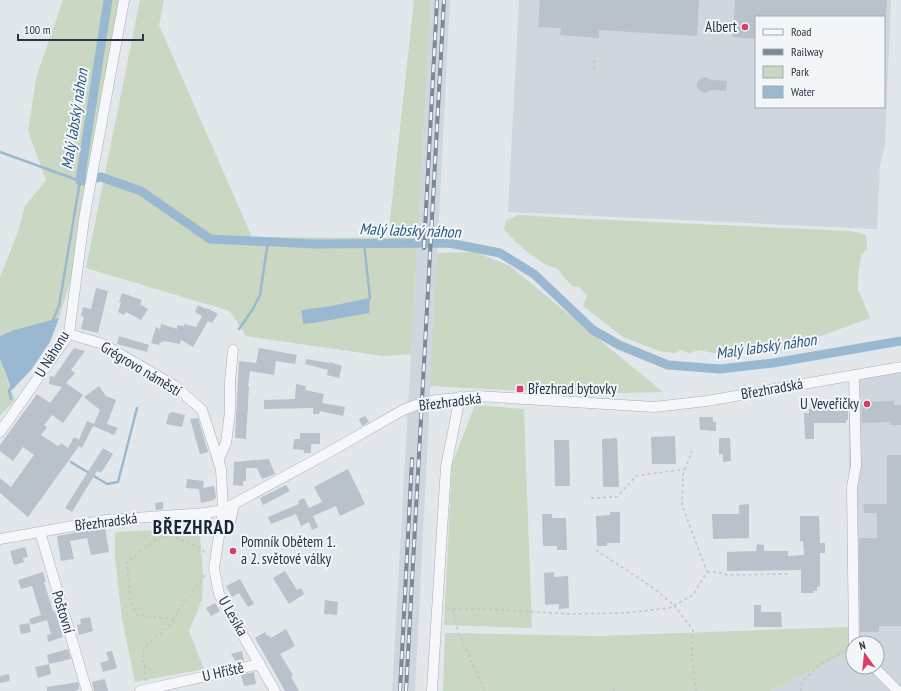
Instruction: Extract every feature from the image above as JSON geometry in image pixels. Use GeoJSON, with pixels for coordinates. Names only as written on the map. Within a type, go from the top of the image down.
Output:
{"type":"FeatureCollection","features":[{"type":"Feature","properties":{"kind":"street","name":"U Náhonu"},"geometry":{"type":"LineString","coordinates":[[0,432],[68,334],[84,219],[124,0]]}},
{"type":"Feature","properties":{"kind":"street","name":"Grégrovo náměstí"},"geometry":{"type":"LineString","coordinates":[[68,334],[103,344],[176,386],[202,410],[221,469],[223,510]]}},
{"type":"Feature","properties":{"kind":"street"},"geometry":{"type":"LineString","coordinates":[[218,461],[226,444],[230,412],[232,350]]}},
{"type":"Feature","properties":{"kind":"street","name":"Březhradská"},"geometry":{"type":"LineString","coordinates":[[0,539],[106,520],[205,513],[223,510],[403,410],[421,403],[460,397],[478,396],[654,407],[707,401],[901,367]]}},
{"type":"Feature","properties":{"kind":"street"},"geometry":{"type":"LineString","coordinates":[[854,375],[856,466],[852,486],[854,635]]}},
{"type":"Feature","properties":{"kind":"street"},"geometry":{"type":"LineString","coordinates":[[432,691],[446,466],[460,397]]}},
{"type":"Feature","properties":{"kind":"street"},"geometry":{"type":"LineString","coordinates":[[205,513],[207,524],[220,533],[229,527],[234,504]]}},
{"type":"Feature","properties":{"kind":"street","name":"U Lesíka"},"geometry":{"type":"LineString","coordinates":[[223,510],[215,564],[215,575],[219,594],[275,691]]}},
{"type":"Feature","properties":{"kind":"street","name":"Poštovní"},"geometry":{"type":"LineString","coordinates":[[40,532],[87,691]]}},
{"type":"Feature","properties":{"kind":"street","name":"U Hřiště"},"geometry":{"type":"LineString","coordinates":[[144,690],[260,664]]}},
{"type":"Feature","properties":{"kind":"street"},"geometry":{"type":"LineString","coordinates":[[882,675],[898,691]]}},
{"type":"Feature","properties":{"kind":"path"},"geometry":{"type":"LineString","coordinates":[[594,58],[594,69]]}},
{"type":"Feature","properties":{"kind":"path"},"geometry":{"type":"LineString","coordinates":[[692,451],[683,476],[682,505],[708,572]]}},
{"type":"Feature","properties":{"kind":"path"},"geometry":{"type":"LineString","coordinates":[[591,498],[617,497],[636,476],[685,469]]}},
{"type":"Feature","properties":{"kind":"path"},"geometry":{"type":"LineString","coordinates":[[144,690],[144,649],[147,644],[171,625],[174,620],[177,613],[208,571],[215,564],[201,548],[170,535],[158,538],[127,562],[130,600],[137,616],[174,620]]}},
{"type":"Feature","properties":{"kind":"path"},"geometry":{"type":"LineString","coordinates":[[596,550],[652,587],[674,605],[693,630],[692,654],[696,691]]}},
{"type":"Feature","properties":{"kind":"path"},"geometry":{"type":"LineString","coordinates":[[437,609],[490,609],[568,614],[625,613],[668,608],[693,595],[708,572]]}},
{"type":"Feature","properties":{"kind":"path"},"geometry":{"type":"LineString","coordinates":[[708,572],[728,575],[788,574]]}},
{"type":"Feature","properties":{"kind":"path"},"geometry":{"type":"LineString","coordinates":[[453,609],[458,632],[485,691]]}},
{"type":"Feature","properties":{"kind":"path"},"geometry":{"type":"LineString","coordinates":[[801,691],[802,681],[826,661],[845,650]]}},
{"type":"Feature","properties":{"kind":"path"},"geometry":{"type":"LineString","coordinates":[[144,665],[156,673]]}},
{"type":"Feature","properties":{"kind":"shaded area"},"geometry":{"type":"Polygon","coordinates":[[[431,0],[450,0],[415,691],[392,691],[431,0]]]}},
{"type":"Feature","properties":{"kind":"shaded area"},"geometry":{"type":"Polygon","coordinates":[[[519,0],[891,0],[885,145],[880,166],[877,229],[508,212],[519,0]]]}},
{"type":"Feature","properties":{"kind":"shaded area"},"geometry":{"type":"Polygon","coordinates":[[[901,373],[901,691],[770,691],[787,684],[845,654],[845,675],[885,675],[885,635],[848,635],[849,378],[901,373]]]}},
{"type":"Feature","properties":{"kind":"green space"},"geometry":{"type":"Polygon","coordinates":[[[63,0],[119,0],[79,253],[59,318],[14,330],[0,336],[0,277],[18,232],[25,206],[46,180],[28,131],[36,78],[63,0]]]}},
{"type":"Feature","properties":{"kind":"green space"},"geometry":{"type":"Polygon","coordinates":[[[140,0],[164,0],[159,25],[252,237],[388,238],[414,0],[431,0],[411,354],[383,356],[246,336],[230,311],[86,268],[140,0]],[[331,306],[301,310],[303,324],[368,313],[331,306]]]}},
{"type":"Feature","properties":{"kind":"green space"},"geometry":{"type":"Polygon","coordinates":[[[518,215],[850,231],[866,235],[867,249],[861,255],[858,289],[870,318],[780,351],[737,351],[713,353],[699,350],[689,353],[681,350],[675,353],[659,351],[623,337],[583,306],[587,296],[579,287],[572,286],[558,269],[548,266],[536,258],[512,238],[504,229],[506,220],[518,215]]]}},
{"type":"Feature","properties":{"kind":"green space"},"geometry":{"type":"Polygon","coordinates":[[[475,252],[510,266],[663,392],[582,394],[430,386],[437,253],[475,252]]]}},
{"type":"Feature","properties":{"kind":"green space"},"geometry":{"type":"Polygon","coordinates":[[[0,360],[15,400],[0,416],[0,360]]]}},
{"type":"Feature","properties":{"kind":"green space"},"geometry":{"type":"Polygon","coordinates":[[[475,405],[524,409],[532,628],[444,625],[452,464],[475,405]]]}},
{"type":"Feature","properties":{"kind":"green space"},"geometry":{"type":"Polygon","coordinates":[[[179,529],[200,536],[203,572],[202,600],[189,631],[204,669],[135,682],[122,619],[115,558],[115,532],[179,529]]]}},
{"type":"Feature","properties":{"kind":"green space"},"geometry":{"type":"Polygon","coordinates":[[[848,627],[848,635],[845,635],[845,654],[787,684],[770,691],[443,691],[445,633],[599,636],[848,627]]]}},
{"type":"Feature","properties":{"kind":"water"},"geometry":{"type":"Polygon","coordinates":[[[370,298],[369,313],[303,324],[301,310],[370,298]]]}},
{"type":"Feature","properties":{"kind":"water"},"geometry":{"type":"Polygon","coordinates":[[[59,318],[50,342],[31,370],[12,390],[0,359],[0,336],[14,330],[59,318]]]}},
{"type":"Feature","properties":{"kind":"building"},"geometry":{"type":"Polygon","coordinates":[[[540,0],[699,0],[697,36],[599,30],[599,38],[560,35],[561,28],[538,27],[540,0]]]}},
{"type":"Feature","properties":{"kind":"building","name":"Albert"},"geometry":{"type":"Polygon","coordinates":[[[735,0],[887,0],[886,17],[755,16],[755,39],[733,37],[735,0]]]}},
{"type":"Feature","properties":{"kind":"building"},"geometry":{"type":"Polygon","coordinates":[[[705,77],[712,80],[727,81],[726,91],[711,90],[705,93],[700,91],[697,87],[697,82],[705,77]]]}},
{"type":"Feature","properties":{"kind":"building"},"geometry":{"type":"Polygon","coordinates":[[[96,288],[108,291],[98,333],[81,329],[84,317],[81,316],[83,307],[91,309],[96,288]]]}},
{"type":"Feature","properties":{"kind":"building"},"geometry":{"type":"Polygon","coordinates":[[[122,293],[142,300],[140,304],[148,309],[141,320],[126,312],[124,315],[118,312],[122,293]]]}},
{"type":"Feature","properties":{"kind":"building"},"geometry":{"type":"Polygon","coordinates":[[[198,305],[218,314],[212,323],[208,321],[193,347],[181,340],[180,344],[163,341],[162,343],[160,342],[159,345],[151,343],[156,327],[160,329],[161,324],[177,329],[177,325],[184,326],[184,324],[196,327],[202,316],[195,312],[198,305]]]}},
{"type":"Feature","properties":{"kind":"building"},"geometry":{"type":"Polygon","coordinates":[[[119,336],[149,345],[147,352],[117,344],[119,336]]]}},
{"type":"Feature","properties":{"kind":"building"},"geometry":{"type":"Polygon","coordinates":[[[74,348],[85,351],[71,370],[75,373],[66,383],[83,395],[63,423],[52,415],[44,425],[47,427],[41,435],[58,446],[61,443],[68,448],[74,437],[79,440],[87,421],[94,424],[82,448],[79,446],[28,517],[0,493],[0,478],[11,487],[34,455],[23,447],[13,461],[0,451],[0,445],[37,394],[50,403],[62,387],[49,384],[50,376],[54,377],[74,348]]]}},
{"type":"Feature","properties":{"kind":"building"},"geometry":{"type":"Polygon","coordinates":[[[259,348],[297,355],[295,364],[276,361],[274,375],[250,371],[246,439],[235,438],[239,361],[256,363],[259,348]]]}},
{"type":"Feature","properties":{"kind":"building"},"geometry":{"type":"Polygon","coordinates":[[[306,359],[330,362],[342,366],[339,378],[327,375],[328,370],[305,364],[306,359]]]}},
{"type":"Feature","properties":{"kind":"building"},"geometry":{"type":"Polygon","coordinates":[[[296,384],[306,386],[305,390],[324,394],[322,403],[345,407],[343,416],[320,411],[319,414],[313,414],[313,408],[264,409],[264,400],[295,399],[296,384]]]}},
{"type":"Feature","properties":{"kind":"building"},"geometry":{"type":"Polygon","coordinates":[[[99,386],[106,396],[116,400],[107,424],[118,428],[114,435],[93,426],[100,410],[84,397],[99,386]]]}},
{"type":"Feature","properties":{"kind":"building"},"geometry":{"type":"Polygon","coordinates":[[[894,401],[894,405],[901,405],[901,425],[890,425],[889,422],[862,423],[861,402],[894,401]]]}},
{"type":"Feature","properties":{"kind":"building"},"geometry":{"type":"Polygon","coordinates":[[[809,409],[845,409],[848,410],[848,420],[846,420],[846,423],[814,423],[814,439],[805,439],[804,413],[809,413],[809,409]]]}},
{"type":"Feature","properties":{"kind":"building"},"geometry":{"type":"Polygon","coordinates":[[[172,412],[185,415],[182,427],[166,424],[169,413],[172,412]]]}},
{"type":"Feature","properties":{"kind":"building"},"geometry":{"type":"Polygon","coordinates":[[[365,416],[369,422],[362,426],[359,419],[365,416]]]}},
{"type":"Feature","properties":{"kind":"building"},"geometry":{"type":"Polygon","coordinates":[[[699,417],[713,417],[713,422],[716,422],[716,431],[700,430],[699,417]]]}},
{"type":"Feature","properties":{"kind":"building"},"geometry":{"type":"Polygon","coordinates":[[[198,418],[208,452],[200,454],[190,419],[198,418]]]}},
{"type":"Feature","properties":{"kind":"building"},"geometry":{"type":"Polygon","coordinates":[[[300,433],[320,433],[320,444],[311,444],[311,453],[304,453],[304,450],[293,449],[294,439],[300,439],[300,433]]]}},
{"type":"Feature","properties":{"kind":"building"},"geometry":{"type":"Polygon","coordinates":[[[675,436],[676,464],[652,464],[651,437],[675,436]]]}},
{"type":"Feature","properties":{"kind":"building"},"geometry":{"type":"Polygon","coordinates":[[[617,438],[619,487],[603,487],[602,439],[617,438]]]}},
{"type":"Feature","properties":{"kind":"building"},"geometry":{"type":"Polygon","coordinates":[[[719,438],[730,438],[731,461],[723,462],[723,454],[719,455],[719,438]]]}},
{"type":"Feature","properties":{"kind":"building"},"geometry":{"type":"Polygon","coordinates":[[[554,440],[569,440],[570,486],[555,486],[554,440]]]}},
{"type":"Feature","properties":{"kind":"building"},"geometry":{"type":"Polygon","coordinates":[[[103,448],[113,454],[101,473],[97,471],[72,512],[65,508],[103,448]]]}},
{"type":"Feature","properties":{"kind":"building"},"geometry":{"type":"Polygon","coordinates":[[[887,455],[901,455],[901,626],[879,626],[879,632],[860,632],[859,538],[877,538],[877,513],[864,513],[863,504],[887,504],[887,455]]]}},
{"type":"Feature","properties":{"kind":"building"},"geometry":{"type":"Polygon","coordinates":[[[269,459],[275,474],[262,479],[257,468],[246,468],[246,481],[243,481],[243,486],[233,485],[234,462],[269,459]]]}},
{"type":"Feature","properties":{"kind":"building"},"geometry":{"type":"Polygon","coordinates":[[[348,469],[365,504],[340,516],[336,506],[313,516],[318,527],[312,530],[309,522],[301,526],[296,514],[271,524],[268,517],[299,504],[298,501],[304,498],[309,508],[322,502],[314,487],[348,469]]]}},
{"type":"Feature","properties":{"kind":"building"},"geometry":{"type":"Polygon","coordinates":[[[187,479],[204,481],[203,488],[214,486],[216,497],[214,500],[201,503],[199,489],[186,488],[187,479]]]}},
{"type":"Feature","properties":{"kind":"building"},"geometry":{"type":"Polygon","coordinates":[[[286,485],[290,491],[263,505],[260,498],[286,485]]]}},
{"type":"Feature","properties":{"kind":"building"},"geometry":{"type":"Polygon","coordinates":[[[163,502],[163,509],[156,510],[155,503],[163,502]]]}},
{"type":"Feature","properties":{"kind":"building"},"geometry":{"type":"Polygon","coordinates":[[[749,504],[749,538],[713,539],[712,514],[739,514],[739,505],[749,504]]]}},
{"type":"Feature","properties":{"kind":"building"},"geometry":{"type":"Polygon","coordinates":[[[610,512],[620,512],[620,543],[607,543],[607,546],[597,546],[596,516],[610,515],[610,512]]]}},
{"type":"Feature","properties":{"kind":"building"},"geometry":{"type":"Polygon","coordinates":[[[542,514],[552,514],[552,518],[566,518],[567,550],[557,550],[557,546],[543,546],[542,514]]]}},
{"type":"Feature","properties":{"kind":"building"},"geometry":{"type":"Polygon","coordinates":[[[800,516],[819,516],[820,543],[825,543],[825,553],[820,553],[820,586],[817,587],[817,591],[813,591],[814,593],[801,593],[801,570],[727,571],[727,552],[756,551],[757,544],[764,545],[764,551],[788,551],[788,556],[804,555],[803,541],[800,541],[800,516]]]}},
{"type":"Feature","properties":{"kind":"building"},"geometry":{"type":"Polygon","coordinates":[[[105,527],[109,552],[91,555],[87,538],[70,541],[74,559],[61,561],[57,536],[105,527]]]}},
{"type":"Feature","properties":{"kind":"building"},"geometry":{"type":"Polygon","coordinates":[[[25,547],[28,557],[23,558],[24,562],[14,565],[10,551],[25,547]]]}},
{"type":"Feature","properties":{"kind":"building"},"geometry":{"type":"Polygon","coordinates":[[[285,571],[297,590],[301,588],[304,594],[289,604],[273,578],[285,571]]]}},
{"type":"Feature","properties":{"kind":"building"},"geometry":{"type":"Polygon","coordinates":[[[43,572],[46,582],[44,582],[63,637],[48,642],[47,635],[51,634],[47,620],[31,625],[29,619],[41,615],[32,586],[21,589],[18,580],[43,572]]]}},
{"type":"Feature","properties":{"kind":"building"},"geometry":{"type":"Polygon","coordinates":[[[554,572],[554,577],[568,576],[569,608],[559,609],[559,604],[545,605],[544,573],[554,572]]]}},
{"type":"Feature","properties":{"kind":"building"},"geometry":{"type":"Polygon","coordinates":[[[240,579],[254,604],[248,607],[239,593],[232,597],[226,586],[240,579]]]}},
{"type":"Feature","properties":{"kind":"building"},"geometry":{"type":"Polygon","coordinates":[[[325,600],[338,602],[337,615],[324,614],[325,600]]]}},
{"type":"Feature","properties":{"kind":"building"},"geometry":{"type":"Polygon","coordinates":[[[215,603],[220,611],[211,616],[206,608],[215,603]]]}},
{"type":"Feature","properties":{"kind":"building"},"geometry":{"type":"Polygon","coordinates":[[[754,605],[761,605],[761,612],[781,612],[782,627],[754,627],[754,605]]]}},
{"type":"Feature","properties":{"kind":"building"},"geometry":{"type":"Polygon","coordinates":[[[90,617],[93,631],[79,635],[77,625],[81,624],[80,619],[90,617]]]}},
{"type":"Feature","properties":{"kind":"building"},"geometry":{"type":"Polygon","coordinates":[[[29,623],[31,632],[21,634],[19,625],[29,623]]]}},
{"type":"Feature","properties":{"kind":"building"},"geometry":{"type":"Polygon","coordinates":[[[286,629],[295,646],[280,654],[293,675],[291,677],[299,691],[285,691],[255,638],[265,632],[267,636],[269,635],[271,638],[286,629]]]}},
{"type":"Feature","properties":{"kind":"building"},"geometry":{"type":"Polygon","coordinates":[[[68,649],[71,659],[49,664],[47,655],[68,649]]]}},
{"type":"Feature","properties":{"kind":"building"},"geometry":{"type":"Polygon","coordinates":[[[112,651],[117,668],[103,672],[100,663],[109,660],[106,652],[112,651]]]}},
{"type":"Feature","properties":{"kind":"building"},"geometry":{"type":"Polygon","coordinates":[[[242,651],[244,661],[237,663],[231,654],[242,651]]]}},
{"type":"Feature","properties":{"kind":"building"},"geometry":{"type":"Polygon","coordinates":[[[49,664],[51,674],[38,678],[35,667],[49,664]]]}},
{"type":"Feature","properties":{"kind":"building"},"geometry":{"type":"Polygon","coordinates":[[[254,672],[256,684],[244,686],[241,675],[254,672]]]}},
{"type":"Feature","properties":{"kind":"building"},"geometry":{"type":"Polygon","coordinates":[[[9,674],[10,681],[0,683],[0,676],[9,674]]]}},
{"type":"Feature","properties":{"kind":"building"},"geometry":{"type":"Polygon","coordinates":[[[105,679],[108,691],[94,691],[92,682],[105,679]]]}},
{"type":"Feature","properties":{"kind":"building"},"geometry":{"type":"Polygon","coordinates":[[[78,682],[79,689],[75,691],[47,691],[47,687],[78,682]]]}},
{"type":"Feature","properties":{"kind":"waterway","name":"Malý labský náhon"},"geometry":{"type":"LineString","coordinates":[[108,0],[80,181],[101,177],[141,191],[210,239],[314,244],[449,243],[500,253],[534,274],[593,330],[619,345],[668,365],[720,369],[773,363],[901,341]]}},
{"type":"Feature","properties":{"kind":"waterway"},"geometry":{"type":"LineString","coordinates":[[0,152],[80,181],[59,306],[52,322]]}},
{"type":"Feature","properties":{"kind":"waterway"},"geometry":{"type":"LineString","coordinates":[[239,329],[253,309],[260,295],[268,241]]}},
{"type":"Feature","properties":{"kind":"waterway"},"geometry":{"type":"LineString","coordinates":[[364,243],[370,298]]}},
{"type":"Feature","properties":{"kind":"waterway"},"geometry":{"type":"LineString","coordinates":[[11,399],[9,391],[12,386]]}},
{"type":"Feature","properties":{"kind":"waterway"},"geometry":{"type":"LineString","coordinates":[[71,462],[107,484],[118,482],[137,408]]}},
{"type":"Feature","properties":{"kind":"railway"},"geometry":{"type":"LineString","coordinates":[[424,248],[437,0]]}},
{"type":"Feature","properties":{"kind":"railway"},"geometry":{"type":"LineString","coordinates":[[406,691],[444,0]]}},
{"type":"Feature","properties":{"kind":"railway"},"geometry":{"type":"LineString","coordinates":[[400,691],[412,459]]}},
{"type":"Feature","properties":{"kind":"place","name":"Albert"},"geometry":{"type":"Point","coordinates":[745,27]}},
{"type":"Feature","properties":{"kind":"place","name":"Březhrad bytovky"},"geometry":{"type":"Point","coordinates":[520,389]}},
{"type":"Feature","properties":{"kind":"place","name":"U Veveřičky"},"geometry":{"type":"Point","coordinates":[867,404]}},
{"type":"Feature","properties":{"kind":"place","name":"Pomník Obětem 1. a 2. světové války"},"geometry":{"type":"Point","coordinates":[233,551]}},
{"type":"Feature","properties":{"kind":"district","name":"BŘEZHRAD"},"geometry":{"type":"Point","coordinates":[194,527]}}]}
